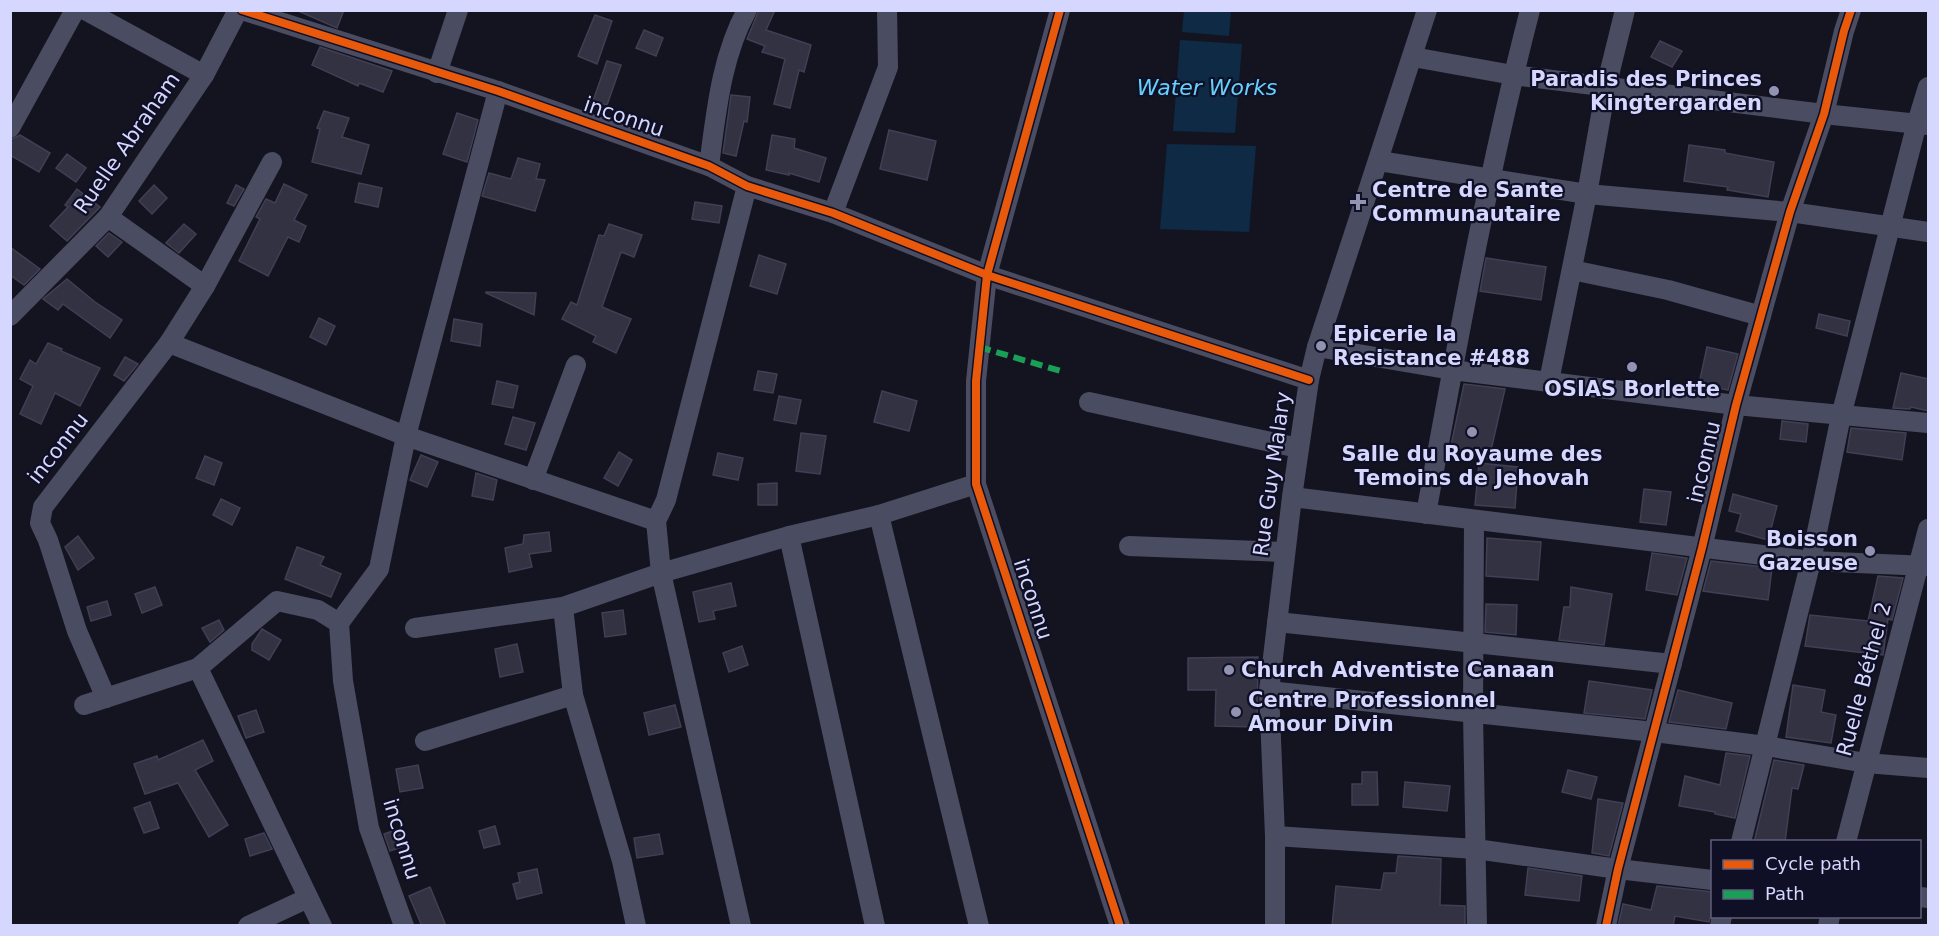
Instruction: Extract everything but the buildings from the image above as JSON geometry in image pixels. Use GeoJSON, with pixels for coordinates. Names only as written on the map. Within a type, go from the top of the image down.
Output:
{"type":"FeatureCollection","features":[{"type":"Feature","properties":{"kind":"street"},"geometry":{"type":"LineString","coordinates":[[10,129],[75,10]]}},
{"type":"Feature","properties":{"kind":"street"},"geometry":{"type":"LineString","coordinates":[[85,10],[204,75]]}},
{"type":"Feature","properties":{"kind":"street","name":"Ruelle Abraham"},"geometry":{"type":"LineString","coordinates":[[10,316],[108,218],[204,75],[240,10]]}},
{"type":"Feature","properties":{"kind":"street","name":"inconnu"},"geometry":{"type":"LineString","coordinates":[[240,10],[437,74],[498,91],[709,166],[747,186],[833,213],[987,275],[1309,380]]}},
{"type":"Feature","properties":{"kind":"street"},"geometry":{"type":"LineString","coordinates":[[437,74],[458,10]]}},
{"type":"Feature","properties":{"kind":"street"},"geometry":{"type":"LineString","coordinates":[[709,166],[720,89],[740,24],[747,10]]}},
{"type":"Feature","properties":{"kind":"street"},"geometry":{"type":"LineString","coordinates":[[833,213],[888,67],[887,10]]}},
{"type":"Feature","properties":{"kind":"street","name":"inconnu"},"geometry":{"type":"LineString","coordinates":[[1060,10],[987,275],[976,381],[976,484],[1120,926]]}},
{"type":"Feature","properties":{"kind":"street","name":"Rue Guy Malary"},"geometry":{"type":"LineString","coordinates":[[1275,926],[1275,836],[1269,691],[1284,552],[1309,380],[1317,347],[1427,10]]}},
{"type":"Feature","properties":{"kind":"street"},"geometry":{"type":"LineString","coordinates":[[1426,514],[1452,370],[1491,178],[1530,10]]}},
{"type":"Feature","properties":{"kind":"street"},"geometry":{"type":"LineString","coordinates":[[1549,381],[1606,87],[1625,10]]}},
{"type":"Feature","properties":{"kind":"street","name":"inconnu"},"geometry":{"type":"LineString","coordinates":[[1606,926],[1618,869],[1702,548],[1736,405],[1790,212],[1824,114],[1851,10]]}},
{"type":"Feature","properties":{"kind":"street"},"geometry":{"type":"LineString","coordinates":[[1413,57],[1514,75],[1824,114],[1923,124]]}},
{"type":"Feature","properties":{"kind":"street"},"geometry":{"type":"LineString","coordinates":[[1742,840],[1811,561],[1841,416],[1890,227],[1923,124],[1929,87]]}},
{"type":"Feature","properties":{"kind":"street"},"geometry":{"type":"LineString","coordinates":[[84,705],[198,668],[277,601],[318,610],[339,623],[380,569],[406,436],[498,91]]}},
{"type":"Feature","properties":{"kind":"street"},"geometry":{"type":"LineString","coordinates":[[1379,161],[1587,194],[1790,212],[1929,232]]}},
{"type":"Feature","properties":{"kind":"street","name":"inconnu"},"geometry":{"type":"LineString","coordinates":[[106,698],[77,631],[48,540],[40,523],[43,507],[169,344],[205,286],[272,162]]}},
{"type":"Feature","properties":{"kind":"street"},"geometry":{"type":"LineString","coordinates":[[741,926],[661,573],[656,522],[666,500],[747,186]]}},
{"type":"Feature","properties":{"kind":"street"},"geometry":{"type":"LineString","coordinates":[[108,218],[205,286]]}},
{"type":"Feature","properties":{"kind":"street"},"geometry":{"type":"LineString","coordinates":[[1572,270],[1668,290],[1761,316]]}},
{"type":"Feature","properties":{"kind":"street"},"geometry":{"type":"LineString","coordinates":[[169,344],[406,436],[656,522]]}},
{"type":"Feature","properties":{"kind":"street","name":"inconnu"},"geometry":{"type":"LineString","coordinates":[[1317,347],[1452,370],[1736,405],[1929,423]]}},
{"type":"Feature","properties":{"kind":"street"},"geometry":{"type":"LineString","coordinates":[[533,480],[576,365]]}},
{"type":"Feature","properties":{"kind":"street"},"geometry":{"type":"LineString","coordinates":[[1089,402],[1298,448]]}},
{"type":"Feature","properties":{"kind":"street"},"geometry":{"type":"LineString","coordinates":[[415,628],[564,607],[661,573],[789,536],[879,515],[976,484]]}},
{"type":"Feature","properties":{"kind":"street"},"geometry":{"type":"LineString","coordinates":[[1292,497],[1811,561],[1924,566]]}},
{"type":"Feature","properties":{"kind":"street"},"geometry":{"type":"LineString","coordinates":[[879,515],[979,926]]}},
{"type":"Feature","properties":{"kind":"street"},"geometry":{"type":"LineString","coordinates":[[1474,520],[1473,714],[1477,926]]}},
{"type":"Feature","properties":{"kind":"street","name":"Ruelle Béthel 2"},"geometry":{"type":"LineString","coordinates":[[1847,840],[1866,763],[1924,566],[1929,529]]}},
{"type":"Feature","properties":{"kind":"street"},"geometry":{"type":"LineString","coordinates":[[789,536],[875,926]]}},
{"type":"Feature","properties":{"kind":"street"},"geometry":{"type":"LineString","coordinates":[[1129,546],[1284,552]]}},
{"type":"Feature","properties":{"kind":"street"},"geometry":{"type":"LineString","coordinates":[[564,607],[573,695],[622,861],[636,926]]}},
{"type":"Feature","properties":{"kind":"street"},"geometry":{"type":"LineString","coordinates":[[1277,622],[1672,664]]}},
{"type":"Feature","properties":{"kind":"street","name":"inconnu"},"geometry":{"type":"LineString","coordinates":[[339,623],[343,681],[369,828],[404,926]]}},
{"type":"Feature","properties":{"kind":"street"},"geometry":{"type":"LineString","coordinates":[[198,668],[322,926]]}},
{"type":"Feature","properties":{"kind":"street"},"geometry":{"type":"LineString","coordinates":[[1269,691],[1654,732],[1766,746],[1866,763],[1929,768]]}},
{"type":"Feature","properties":{"kind":"street"},"geometry":{"type":"LineString","coordinates":[[424,741],[573,695]]}},
{"type":"Feature","properties":{"kind":"street"},"geometry":{"type":"LineString","coordinates":[[1275,836],[1476,849],[1711,880]]}},
{"type":"Feature","properties":{"kind":"street"},"geometry":{"type":"LineString","coordinates":[[248,926],[308,898]]}},
{"type":"Feature","properties":{"kind":"water"},"geometry":{"type":"Polygon","coordinates":[[[1184,11],[1231,11],[1229,36],[1182,32],[1184,11]]]}},
{"type":"Feature","properties":{"kind":"water","name":"Water Works"},"geometry":{"type":"Polygon","coordinates":[[[1180,40],[1242,44],[1235,133],[1173,131],[1180,40]]]}},
{"type":"Feature","properties":{"kind":"water"},"geometry":{"type":"Polygon","coordinates":[[[1167,144],[1256,146],[1249,232],[1160,229],[1167,144]]]}},
{"type":"Feature","properties":{"kind":"marked path"},"geometry":{"type":"LineString","coordinates":[[979,347],[1064,372]]}},
{"type":"Feature","properties":{"kind":"cycle path"},"geometry":{"type":"LineString","coordinates":[[242,10],[498,91],[709,166],[747,186],[833,213],[987,275],[1309,380]]}},
{"type":"Feature","properties":{"kind":"cycle path"},"geometry":{"type":"LineString","coordinates":[[1060,10],[987,275],[976,381],[976,484],[1120,926]]}},
{"type":"Feature","properties":{"kind":"cycle path"},"geometry":{"type":"LineString","coordinates":[[1606,926],[1618,869],[1702,548],[1736,405],[1790,212],[1824,114],[1851,10]]}},
{"type":"Feature","properties":{"kind":"place","name":"Paradis des Princes Kingtergarden"},"geometry":{"type":"Point","coordinates":[1774,91]}},
{"type":"Feature","properties":{"kind":"place","name":"Centre de Sante Communautaire"},"geometry":{"type":"Point","coordinates":[1358,202]}},
{"type":"Feature","properties":{"kind":"place","name":"Epicerie la Resistance #488"},"geometry":{"type":"Point","coordinates":[1321,346]}},
{"type":"Feature","properties":{"kind":"place","name":"OSIAS Borlette"},"geometry":{"type":"Point","coordinates":[1632,367]}},
{"type":"Feature","properties":{"kind":"place","name":"Salle du Royaume des Temoins de Jehovah"},"geometry":{"type":"Point","coordinates":[1472,432]}},
{"type":"Feature","properties":{"kind":"place","name":"Boisson Gazeuse"},"geometry":{"type":"Point","coordinates":[1870,551]}},
{"type":"Feature","properties":{"kind":"place","name":"Church Adventiste Canaan"},"geometry":{"type":"Point","coordinates":[1229,670]}},
{"type":"Feature","properties":{"kind":"place","name":"Centre Professionnel Amour Divin"},"geometry":{"type":"Point","coordinates":[1236,712]}}]}
